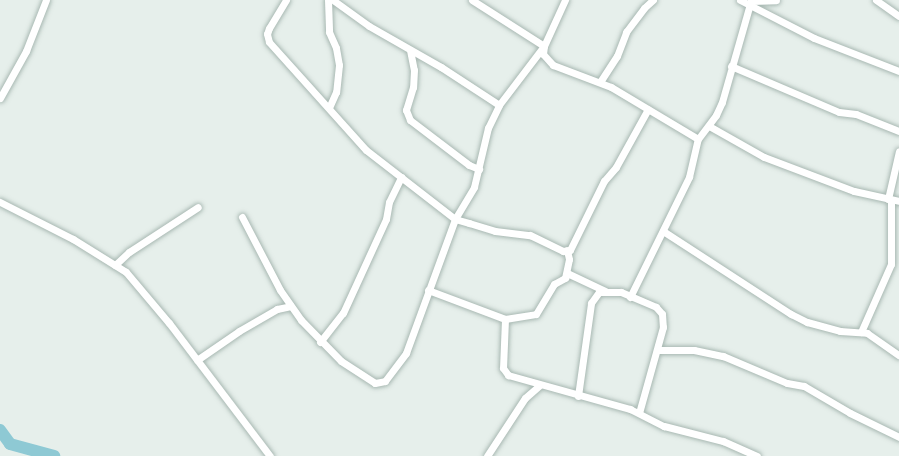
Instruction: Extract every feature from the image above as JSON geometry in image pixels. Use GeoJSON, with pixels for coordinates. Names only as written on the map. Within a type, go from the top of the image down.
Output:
{"type":"FeatureCollection","features":[{"type":"Feature","properties":{"kind":"street"},"geometry":{"type":"LineString","coordinates":[[0,98],[26,51],[46,0]]}},
{"type":"Feature","properties":{"kind":"street"},"geometry":{"type":"LineString","coordinates":[[286,0],[269,28],[267,34],[269,42],[366,150],[455,219],[495,231],[530,235],[567,250]]}},
{"type":"Feature","properties":{"kind":"street"},"geometry":{"type":"LineString","coordinates":[[328,0],[329,32],[336,48],[339,65],[336,92],[329,108]]}},
{"type":"Feature","properties":{"kind":"street"},"geometry":{"type":"LineString","coordinates":[[333,0],[410,51],[499,105]]}},
{"type":"Feature","properties":{"kind":"street"},"geometry":{"type":"LineString","coordinates":[[472,0],[544,46]]}},
{"type":"Feature","properties":{"kind":"street"},"geometry":{"type":"LineString","coordinates":[[242,217],[291,306],[320,342],[341,361],[375,383],[384,381],[406,353],[455,219],[474,187],[488,128],[499,105],[544,46],[565,0]]}},
{"type":"Feature","properties":{"kind":"street"},"geometry":{"type":"LineString","coordinates":[[600,82],[617,56],[626,32],[653,0]]}},
{"type":"Feature","properties":{"kind":"street"},"geometry":{"type":"LineString","coordinates":[[740,0],[750,2],[776,0]]}},
{"type":"Feature","properties":{"kind":"street"},"geometry":{"type":"LineString","coordinates":[[876,0],[899,16]]}},
{"type":"Feature","properties":{"kind":"street"},"geometry":{"type":"LineString","coordinates":[[630,297],[689,177],[698,139],[709,126],[722,102],[750,2]]}},
{"type":"Feature","properties":{"kind":"street"},"geometry":{"type":"LineString","coordinates":[[750,2],[814,38],[899,71]]}},
{"type":"Feature","properties":{"kind":"street"},"geometry":{"type":"LineString","coordinates":[[544,46],[543,54],[553,65],[600,82],[698,139]]}},
{"type":"Feature","properties":{"kind":"street"},"geometry":{"type":"LineString","coordinates":[[410,51],[414,69],[413,87],[406,110],[410,120],[436,142],[469,165],[479,169]]}},
{"type":"Feature","properties":{"kind":"street"},"geometry":{"type":"LineString","coordinates":[[731,66],[839,111],[856,114],[899,132]]}},
{"type":"Feature","properties":{"kind":"street"},"geometry":{"type":"LineString","coordinates":[[567,250],[572,247],[600,188],[648,109]]}},
{"type":"Feature","properties":{"kind":"street"},"geometry":{"type":"LineString","coordinates":[[709,126],[764,157],[854,191],[893,200]]}},
{"type":"Feature","properties":{"kind":"street"},"geometry":{"type":"LineString","coordinates":[[861,332],[891,264],[893,200],[899,151]]}},
{"type":"Feature","properties":{"kind":"street"},"geometry":{"type":"LineString","coordinates":[[320,342],[342,313],[386,219],[389,202],[401,177]]}},
{"type":"Feature","properties":{"kind":"street"},"geometry":{"type":"LineString","coordinates":[[0,202],[74,240],[115,265],[140,287],[270,456]]}},
{"type":"Feature","properties":{"kind":"street"},"geometry":{"type":"LineString","coordinates":[[115,265],[129,252],[198,207]]}},
{"type":"Feature","properties":{"kind":"street"},"geometry":{"type":"LineString","coordinates":[[663,231],[791,314],[807,322],[840,331],[867,333],[899,355]]}},
{"type":"Feature","properties":{"kind":"street"},"geometry":{"type":"LineString","coordinates":[[428,290],[504,319],[536,314],[554,284],[563,280],[567,273],[569,260],[567,250]]}},
{"type":"Feature","properties":{"kind":"street"},"geometry":{"type":"LineString","coordinates":[[567,273],[606,291],[656,307],[662,314],[663,327],[639,413]]}},
{"type":"Feature","properties":{"kind":"street"},"geometry":{"type":"LineString","coordinates":[[578,396],[591,303],[599,292],[606,291]]}},
{"type":"Feature","properties":{"kind":"street"},"geometry":{"type":"LineString","coordinates":[[197,360],[239,330],[277,309],[291,306]]}},
{"type":"Feature","properties":{"kind":"street"},"geometry":{"type":"LineString","coordinates":[[504,319],[504,371],[539,386],[639,413],[664,426],[723,441],[757,456]]}},
{"type":"Feature","properties":{"kind":"street"},"geometry":{"type":"LineString","coordinates":[[657,350],[694,350],[723,356],[814,390],[850,413],[899,437]]}},
{"type":"Feature","properties":{"kind":"street"},"geometry":{"type":"LineString","coordinates":[[487,456],[525,398],[539,386]]}},
{"type":"Feature","properties":{"kind":"waterway"},"geometry":{"type":"LineString","coordinates":[[0,430],[10,444],[54,456]]}}]}
